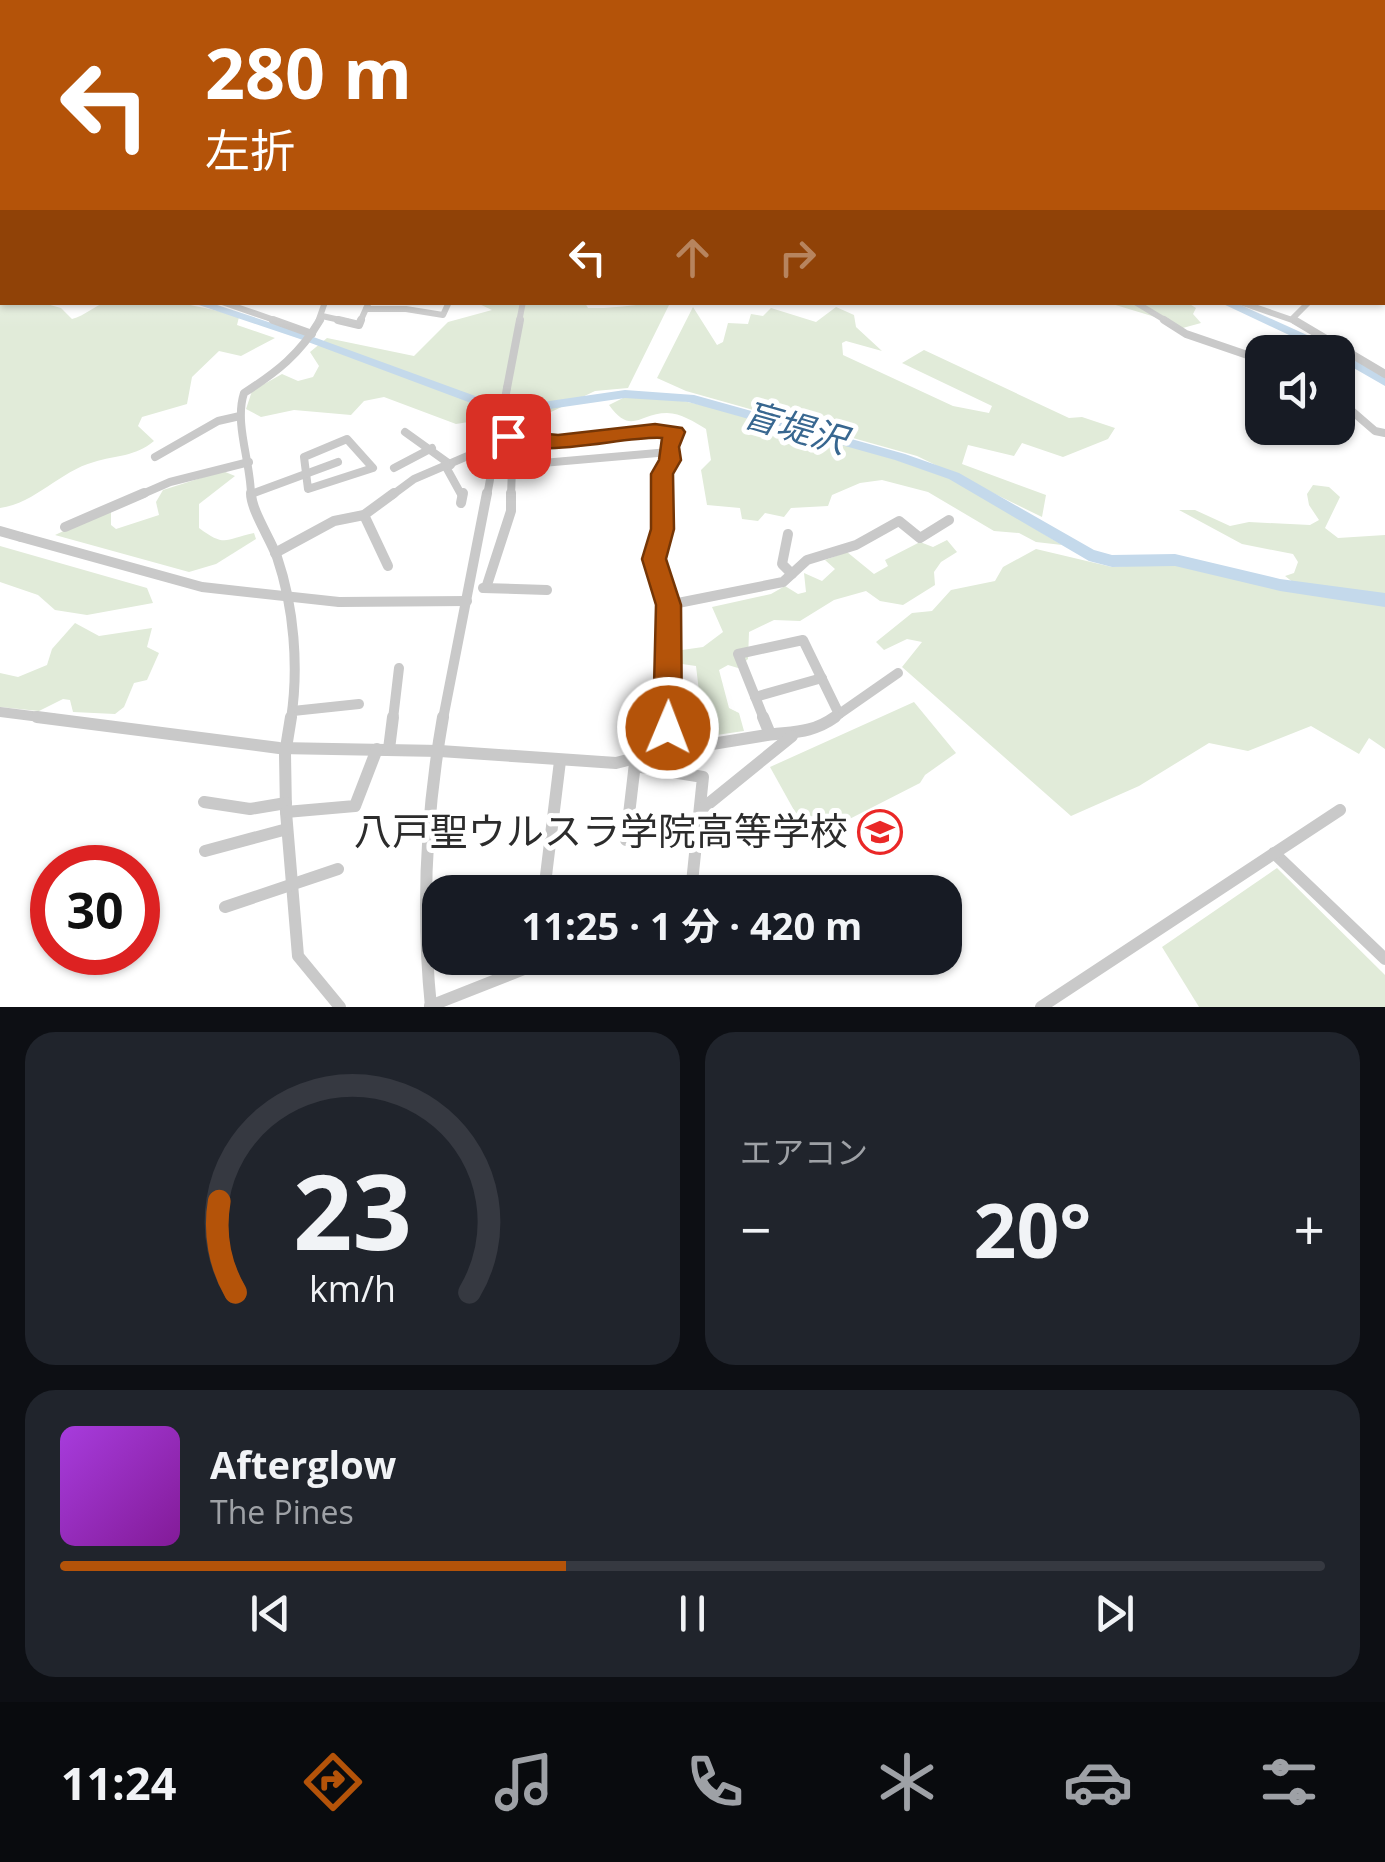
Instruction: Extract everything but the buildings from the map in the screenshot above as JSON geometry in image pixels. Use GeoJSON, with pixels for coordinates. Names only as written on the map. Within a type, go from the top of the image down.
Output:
{"type":"FeatureCollection","features":[{"type":"Feature","properties":{"kind":"street"},"geometry":{"type":"LineString","coordinates":[[230,305],[312,334]]}},
{"type":"Feature","properties":{"kind":"street"},"geometry":{"type":"LineString","coordinates":[[324,305],[312,334],[289,364],[244,393],[239,401],[249,462],[251,506],[266,526],[287,586],[296,686],[287,746],[286,808],[298,956],[340,1007]]}},
{"type":"Feature","properties":{"kind":"street"},"geometry":{"type":"LineString","coordinates":[[322,316],[358,326],[368,306],[408,306],[443,315],[448,305]]}},
{"type":"Feature","properties":{"kind":"street"},"geometry":{"type":"LineString","coordinates":[[506,975],[430,1006],[421,897],[424,835],[522,305]]}},
{"type":"Feature","properties":{"kind":"street"},"geometry":{"type":"LineString","coordinates":[[1140,305],[1186,334],[1245,354]]}},
{"type":"Feature","properties":{"kind":"street"},"geometry":{"type":"LineString","coordinates":[[1249,305],[1292,319],[1385,374]]}},
{"type":"Feature","properties":{"kind":"street"},"geometry":{"type":"LineString","coordinates":[[1292,319],[1306,305]]}},
{"type":"Feature","properties":{"kind":"street"},"geometry":{"type":"LineString","coordinates":[[1355,414],[1375,431],[1385,433]]}},
{"type":"Feature","properties":{"kind":"street"},"geometry":{"type":"LineString","coordinates":[[156,457],[218,421],[240,416]]}},
{"type":"Feature","properties":{"kind":"street"},"geometry":{"type":"LineString","coordinates":[[275,553],[334,522],[364,514],[394,490],[508,436],[558,442],[655,430],[674,432],[662,481],[662,529],[654,559],[668,605],[668,728],[650,754]]}},
{"type":"Feature","properties":{"kind":"street"},"geometry":{"type":"LineString","coordinates":[[405,432],[432,448],[448,466],[463,492],[460,503]]}},
{"type":"Feature","properties":{"kind":"street"},"geometry":{"type":"LineString","coordinates":[[347,438],[372,468],[312,490],[308,489],[304,473],[307,454],[347,438]]}},
{"type":"Feature","properties":{"kind":"street"},"geometry":{"type":"LineString","coordinates":[[394,468],[432,448]]}},
{"type":"Feature","properties":{"kind":"street"},"geometry":{"type":"LineString","coordinates":[[476,452],[485,468],[669,452]]}},
{"type":"Feature","properties":{"kind":"street"},"geometry":{"type":"LineString","coordinates":[[65,528],[170,482],[249,462]]}},
{"type":"Feature","properties":{"kind":"street"},"geometry":{"type":"LineString","coordinates":[[251,494],[338,462]]}},
{"type":"Feature","properties":{"kind":"street"},"geometry":{"type":"LineString","coordinates":[[486,588],[511,511],[512,468]]}},
{"type":"Feature","properties":{"kind":"street"},"geometry":{"type":"LineString","coordinates":[[364,514],[388,566]]}},
{"type":"Feature","properties":{"kind":"street"},"geometry":{"type":"LineString","coordinates":[[668,605],[766,588],[792,574],[807,560],[856,544],[899,521],[920,538],[949,520]]}},
{"type":"Feature","properties":{"kind":"street"},"geometry":{"type":"LineString","coordinates":[[0,531],[202,587],[248,595],[340,602],[469,594],[486,588],[547,590]]}},
{"type":"Feature","properties":{"kind":"street"},"geometry":{"type":"LineString","coordinates":[[788,534],[782,564],[792,574]]}},
{"type":"Feature","properties":{"kind":"street"},"geometry":{"type":"LineString","coordinates":[[770,734],[738,654],[803,640],[839,714]]}},
{"type":"Feature","properties":{"kind":"street"},"geometry":{"type":"LineString","coordinates":[[204,802],[250,809],[355,806],[383,749],[399,668]]}},
{"type":"Feature","properties":{"kind":"street"},"geometry":{"type":"LineString","coordinates":[[702,810],[737,784],[761,754],[793,736],[819,728],[898,673]]}},
{"type":"Feature","properties":{"kind":"street"},"geometry":{"type":"LineString","coordinates":[[755,697],[822,678]]}},
{"type":"Feature","properties":{"kind":"street"},"geometry":{"type":"LineString","coordinates":[[293,711],[359,704]]}},
{"type":"Feature","properties":{"kind":"street"},"geometry":{"type":"LineString","coordinates":[[0,712],[230,743],[635,763],[703,776],[691,875]]}},
{"type":"Feature","properties":{"kind":"street"},"geometry":{"type":"LineString","coordinates":[[635,763],[650,754],[770,734],[793,736]]}},
{"type":"Feature","properties":{"kind":"street"},"geometry":{"type":"LineString","coordinates":[[546,875],[560,760]]}},
{"type":"Feature","properties":{"kind":"street"},"geometry":{"type":"LineString","coordinates":[[626,840],[635,763]]}},
{"type":"Feature","properties":{"kind":"street"},"geometry":{"type":"LineString","coordinates":[[1042,1007],[1340,810]]}},
{"type":"Feature","properties":{"kind":"street"},"geometry":{"type":"LineString","coordinates":[[206,852],[287,829]]}},
{"type":"Feature","properties":{"kind":"street"},"geometry":{"type":"LineString","coordinates":[[1274,853],[1385,959]]}},
{"type":"Feature","properties":{"kind":"street"},"geometry":{"type":"LineString","coordinates":[[226,907],[338,869]]}},
{"type":"Feature","properties":{"kind":"green space"},"geometry":{"type":"Polygon","coordinates":[[[0,305],[50,305],[61,308],[72,319],[100,305],[189,305],[239,317],[237,325],[275,338],[241,356],[219,351],[192,377],[187,404],[142,417],[138,426],[154,441],[147,446],[82,466],[25,500],[0,508],[0,305]]]}},
{"type":"Feature","properties":{"kind":"green space"},"geometry":{"type":"Polygon","coordinates":[[[481,305],[669,305],[628,388],[595,391],[530,422],[481,420],[456,424],[384,397],[364,401],[351,415],[294,410],[261,417],[246,409],[252,391],[282,374],[298,381],[313,377],[319,366],[310,352],[327,338],[414,356],[448,322],[492,310],[481,305]]]}},
{"type":"Feature","properties":{"kind":"green space"},"geometry":{"type":"Polygon","coordinates":[[[1116,305],[1191,305],[1201,323],[1179,329],[1165,320],[1116,305]]]}},
{"type":"Feature","properties":{"kind":"green space"},"geometry":{"type":"Polygon","coordinates":[[[693,307],[717,345],[723,342],[728,323],[748,324],[751,314],[763,316],[771,308],[816,322],[836,307],[854,315],[856,327],[882,351],[846,341],[842,343],[843,355],[953,406],[989,413],[992,406],[902,363],[924,350],[1069,418],[1082,417],[1115,428],[1108,439],[1063,457],[1022,443],[1014,456],[968,445],[962,464],[1046,495],[1042,517],[917,456],[686,391],[657,378],[693,307]]]}},
{"type":"Feature","properties":{"kind":"green space"},"geometry":{"type":"Polygon","coordinates":[[[625,397],[683,401],[715,408],[894,459],[954,480],[1062,545],[1036,542],[1019,533],[994,531],[928,492],[882,480],[860,483],[832,495],[828,506],[791,508],[784,517],[765,513],[758,521],[742,519],[740,508],[707,505],[701,470],[711,460],[706,429],[672,413],[636,421],[624,419],[609,405],[625,397]]]}},
{"type":"Feature","properties":{"kind":"green space"},"geometry":{"type":"Polygon","coordinates":[[[223,471],[235,476],[199,504],[199,528],[221,540],[254,533],[256,539],[216,564],[189,572],[55,535],[111,509],[111,525],[116,529],[159,515],[156,502],[163,490],[223,471]]]}},
{"type":"Feature","properties":{"kind":"green space"},"geometry":{"type":"Polygon","coordinates":[[[1313,485],[1329,487],[1340,497],[1325,528],[1338,538],[1385,535],[1385,596],[1294,583],[1285,576],[1294,573],[1298,562],[1293,554],[1242,544],[1179,510],[1195,510],[1230,526],[1249,522],[1310,525],[1319,520],[1307,494],[1313,485]]]}},
{"type":"Feature","properties":{"kind":"green space"},"geometry":{"type":"Polygon","coordinates":[[[947,540],[957,552],[934,572],[935,585],[903,605],[880,601],[866,591],[834,600],[800,621],[774,620],[749,632],[748,659],[738,668],[728,665],[719,670],[729,708],[739,713],[744,731],[682,740],[680,729],[703,725],[696,666],[682,664],[682,650],[703,647],[723,632],[712,607],[771,594],[785,586],[798,594],[806,592],[804,573],[822,581],[835,569],[825,560],[847,552],[874,574],[888,566],[885,560],[920,542],[933,547],[947,540]]]}},
{"type":"Feature","properties":{"kind":"green space"},"geometry":{"type":"Polygon","coordinates":[[[0,546],[147,588],[153,603],[87,615],[55,610],[38,595],[0,582],[0,546]]]}},
{"type":"Feature","properties":{"kind":"green space"},"geometry":{"type":"Polygon","coordinates":[[[1036,549],[1112,567],[1172,563],[1291,592],[1385,603],[1385,749],[1369,738],[1359,754],[1311,726],[1248,751],[1209,743],[1139,786],[1071,816],[902,667],[922,642],[907,639],[884,650],[876,642],[912,613],[932,611],[951,590],[995,581],[1003,567],[1036,549]]]}},
{"type":"Feature","properties":{"kind":"green space"},"geometry":{"type":"Polygon","coordinates":[[[75,623],[99,636],[152,628],[147,647],[159,653],[147,680],[134,683],[124,707],[115,714],[73,712],[70,700],[63,699],[39,711],[0,707],[0,673],[18,677],[47,665],[52,649],[75,623]]]}},
{"type":"Feature","properties":{"kind":"green space"},"geometry":{"type":"Polygon","coordinates":[[[914,702],[956,753],[920,783],[824,832],[800,821],[770,767],[914,702]]]}},
{"type":"Feature","properties":{"kind":"green space"},"geometry":{"type":"Polygon","coordinates":[[[1277,868],[1385,975],[1385,1007],[1199,1007],[1162,947],[1277,868]]]}},
{"type":"Feature","properties":{"kind":"waterway","name":"盲堤沢"},"geometry":{"type":"LineString","coordinates":[[204,305],[304,337],[487,405],[522,409],[625,394],[689,398],[954,476],[1089,555],[1112,561],[1175,560],[1280,585],[1385,600]]}},
{"type":"Feature","properties":{"kind":"waterway"},"geometry":{"type":"LineString","coordinates":[[1231,305],[1297,335]]}},
{"type":"Feature","properties":{"kind":"waterway"},"geometry":{"type":"LineString","coordinates":[[1355,364],[1385,382]]}},
{"type":"Feature","properties":{"kind":"place","name":"八戸聖ウルスラ学院高等学校"},"geometry":{"type":"Point","coordinates":[880,832]}},
{"type":"Feature","properties":{"kind":"route"},"geometry":{"type":"LineString","coordinates":[[508,436],[558,442],[655,430],[674,432],[670,460],[662,474],[662,529],[654,559],[654,569],[668,596],[668,728]]}}]}
